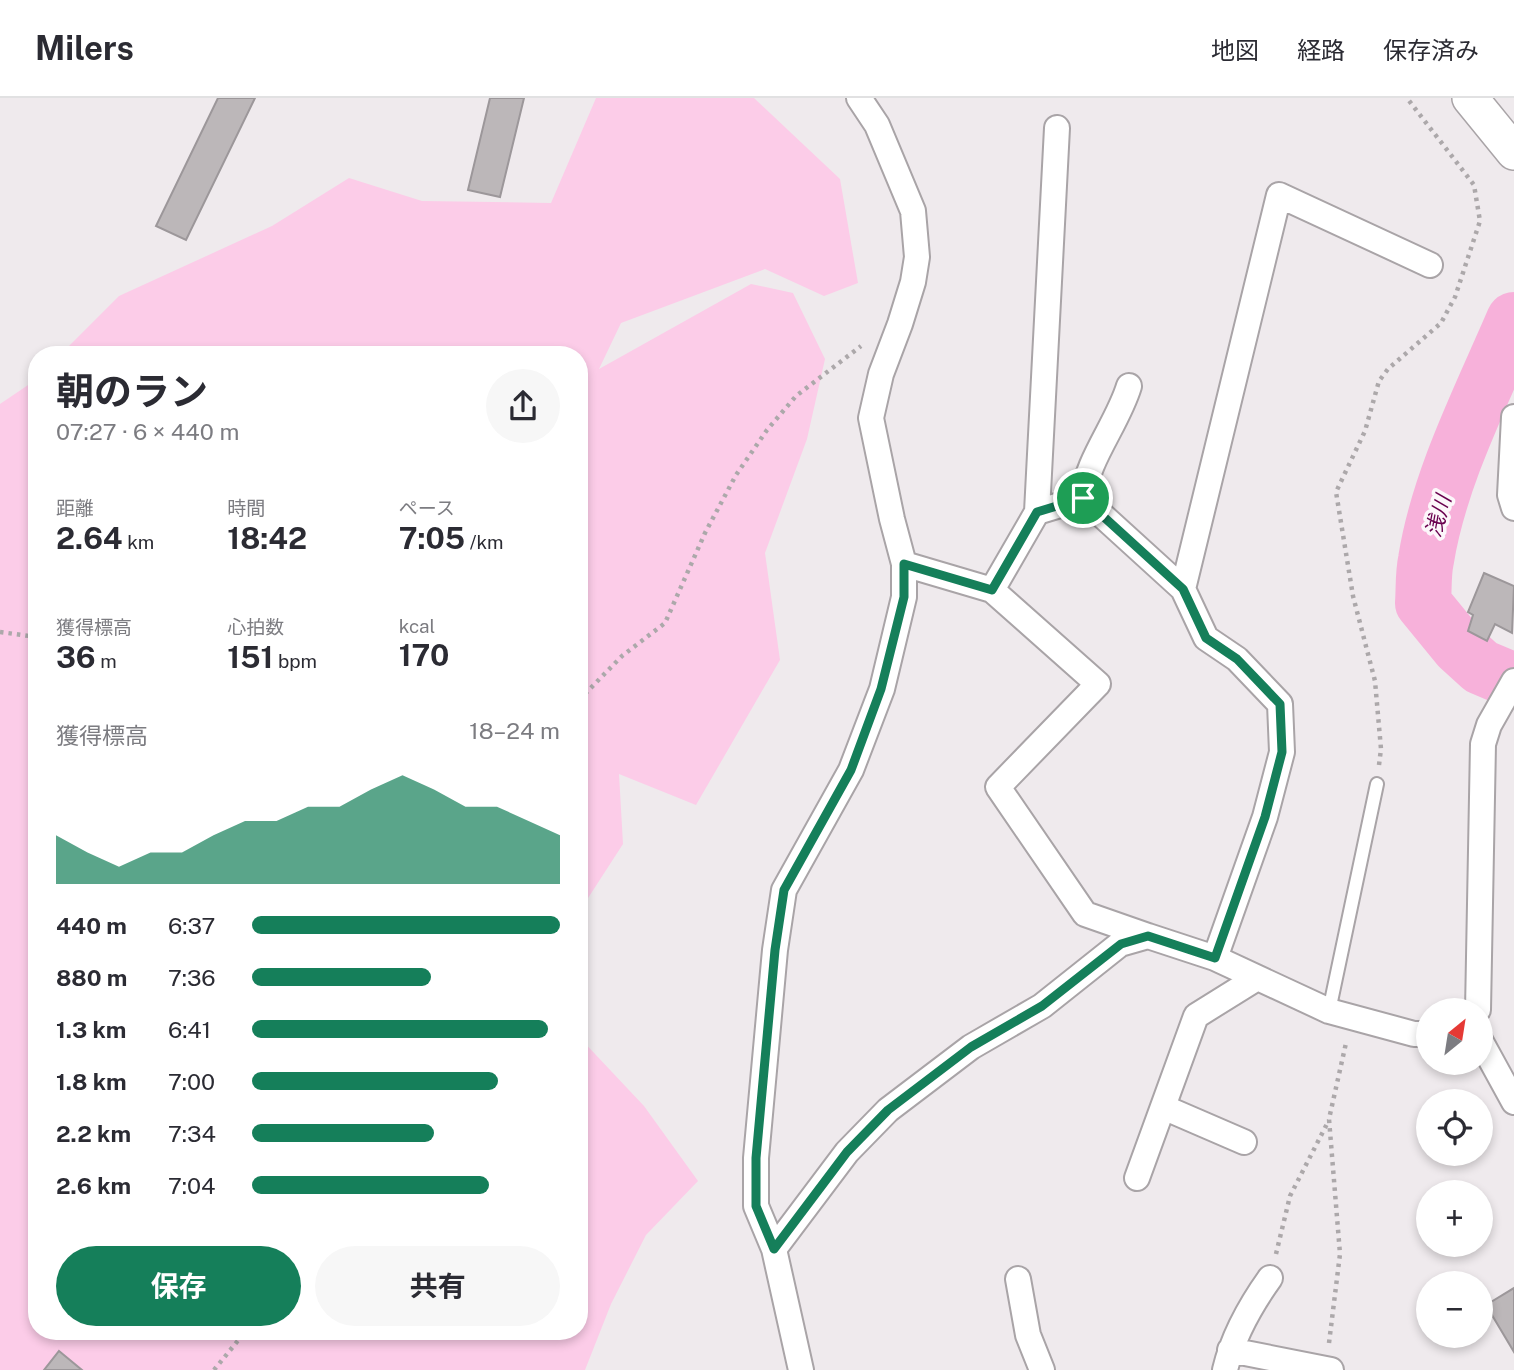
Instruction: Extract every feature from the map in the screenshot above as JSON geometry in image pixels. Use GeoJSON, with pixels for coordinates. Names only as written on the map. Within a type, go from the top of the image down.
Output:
{"type":"FeatureCollection","features":[{"type":"Feature","properties":{"kind":"main road"},"geometry":{"type":"LineString","coordinates":[[1470,98],[1514,152]]}},
{"type":"Feature","properties":{"kind":"street"},"geometry":{"type":"LineString","coordinates":[[801,1370],[774,1249],[756,1206],[756,1158],[775,950],[784,890],[851,770],[881,689],[904,597],[904,564],[871,418],[881,374],[900,324],[917,257],[913,211],[877,125],[859,98]]}},
{"type":"Feature","properties":{"kind":"street"},"geometry":{"type":"LineString","coordinates":[[992,590],[1037,512],[1057,128]]}},
{"type":"Feature","properties":{"kind":"street"},"geometry":{"type":"LineString","coordinates":[[1183,589],[1279,195],[1430,265]]}},
{"type":"Feature","properties":{"kind":"street"},"geometry":{"type":"LineString","coordinates":[[1083,498],[1084,482],[1122,409],[1129,386]]}},
{"type":"Feature","properties":{"kind":"street"},"geometry":{"type":"LineString","coordinates":[[1514,417],[1510,495],[1514,509]]}},
{"type":"Feature","properties":{"kind":"street"},"geometry":{"type":"LineString","coordinates":[[1037,512],[1083,498]]}},
{"type":"Feature","properties":{"kind":"street"},"geometry":{"type":"LineString","coordinates":[[1083,498],[1183,589],[1206,638],[1237,659],[1280,704],[1282,752],[1279,765],[1265,817],[1215,958]]}},
{"type":"Feature","properties":{"kind":"street"},"geometry":{"type":"LineString","coordinates":[[904,564],[992,590],[1098,684],[998,787],[1085,914],[1215,958],[1340,1015],[1416,1034]]}},
{"type":"Feature","properties":{"kind":"street"},"geometry":{"type":"LineString","coordinates":[[1478,998],[1483,744],[1489,726],[1514,681]]}},
{"type":"Feature","properties":{"kind":"street"},"geometry":{"type":"LineString","coordinates":[[774,1249],[847,1152],[888,1110],[971,1047],[1042,1006],[1121,944],[1148,936]]}},
{"type":"Feature","properties":{"kind":"street"},"geometry":{"type":"LineString","coordinates":[[1137,1178],[1196,1016],[1257,978]]}},
{"type":"Feature","properties":{"kind":"street"},"geometry":{"type":"LineString","coordinates":[[1493,1064],[1514,1102]]}},
{"type":"Feature","properties":{"kind":"street"},"geometry":{"type":"LineString","coordinates":[[1163,1107],[1244,1142]]}},
{"type":"Feature","properties":{"kind":"street"},"geometry":{"type":"LineString","coordinates":[[1270,1278],[1253,1303],[1227,1360],[1329,1369]]}},
{"type":"Feature","properties":{"kind":"street"},"geometry":{"type":"LineString","coordinates":[[1018,1279],[1028,1335],[1042,1370]]}},
{"type":"Feature","properties":{"kind":"lane"},"geometry":{"type":"LineString","coordinates":[[1340,1015],[1377,785]]}},
{"type":"Feature","properties":{"kind":"path"},"geometry":{"type":"LineString","coordinates":[[1377,785],[1381,749],[1375,681],[1353,597],[1336,492],[1365,430],[1379,382],[1388,369],[1441,323],[1455,297],[1480,221],[1474,185],[1407,98]]}},
{"type":"Feature","properties":{"kind":"path"},"geometry":{"type":"LineString","coordinates":[[588,691],[622,656],[665,623],[705,533],[736,475],[767,430],[796,396],[848,354],[900,324]]}},
{"type":"Feature","properties":{"kind":"path"},"geometry":{"type":"LineString","coordinates":[[0,632],[28,636]]}},
{"type":"Feature","properties":{"kind":"path"},"geometry":{"type":"LineString","coordinates":[[1329,1369],[1340,1254],[1329,1119],[1340,1015]]}},
{"type":"Feature","properties":{"kind":"path"},"geometry":{"type":"LineString","coordinates":[[1270,1278],[1290,1196],[1329,1119]]}},
{"type":"Feature","properties":{"kind":"path"},"geometry":{"type":"LineString","coordinates":[[214,1370],[238,1340]]}},
{"type":"Feature","properties":{"kind":"shaded area"},"geometry":{"type":"Polygon","coordinates":[[[596,98],[754,98],[840,179],[858,283],[824,296],[765,269],[621,323],[599,369],[751,284],[793,293],[825,359],[807,439],[765,553],[780,660],[696,805],[619,774],[623,844],[588,898],[588,346],[69,346],[119,296],[272,226],[349,178],[422,201],[551,203],[596,98]]]}},
{"type":"Feature","properties":{"kind":"shaded area"},"geometry":{"type":"Polygon","coordinates":[[[28,385],[28,1340],[588,1340],[588,1047],[644,1106],[698,1181],[646,1235],[611,1304],[585,1370],[0,1370],[0,404],[28,385]]]}},
{"type":"Feature","properties":{"kind":"building"},"geometry":{"type":"Polygon","coordinates":[[[218,98],[255,98],[186,240],[156,226],[218,98]]]}},
{"type":"Feature","properties":{"kind":"building"},"geometry":{"type":"Polygon","coordinates":[[[490,98],[524,98],[500,197],[468,190],[490,98]]]}},
{"type":"Feature","properties":{"kind":"building"},"geometry":{"type":"Polygon","coordinates":[[[1484,573],[1514,586],[1512,633],[1495,624],[1487,641],[1468,631],[1473,615],[1468,612],[1484,573]]]}},
{"type":"Feature","properties":{"kind":"building"},"geometry":{"type":"Polygon","coordinates":[[[1514,1288],[1514,1352],[1493,1317],[1493,1301],[1514,1288]]]}},
{"type":"Feature","properties":{"kind":"building"},"geometry":{"type":"Polygon","coordinates":[[[59,1351],[82,1370],[44,1370],[59,1351]]]}},
{"type":"Feature","properties":{"kind":"waterway","name":"浅川"},"geometry":{"type":"LineString","coordinates":[[1514,320],[1463,437],[1441,498],[1425,565],[1423,603],[1459,647],[1481,667],[1514,681]]}},
{"type":"Feature","properties":{"kind":"route"},"geometry":{"type":"LineString","coordinates":[[1083,498],[1183,589],[1206,638],[1237,659],[1280,704],[1282,752],[1265,817],[1215,958],[1148,936],[1121,944],[1042,1006],[971,1047],[888,1110],[847,1152],[774,1249],[756,1206],[756,1158],[775,950],[784,890],[851,770],[881,689],[904,597],[904,564],[992,590],[1037,512],[1083,498]]}}]}
